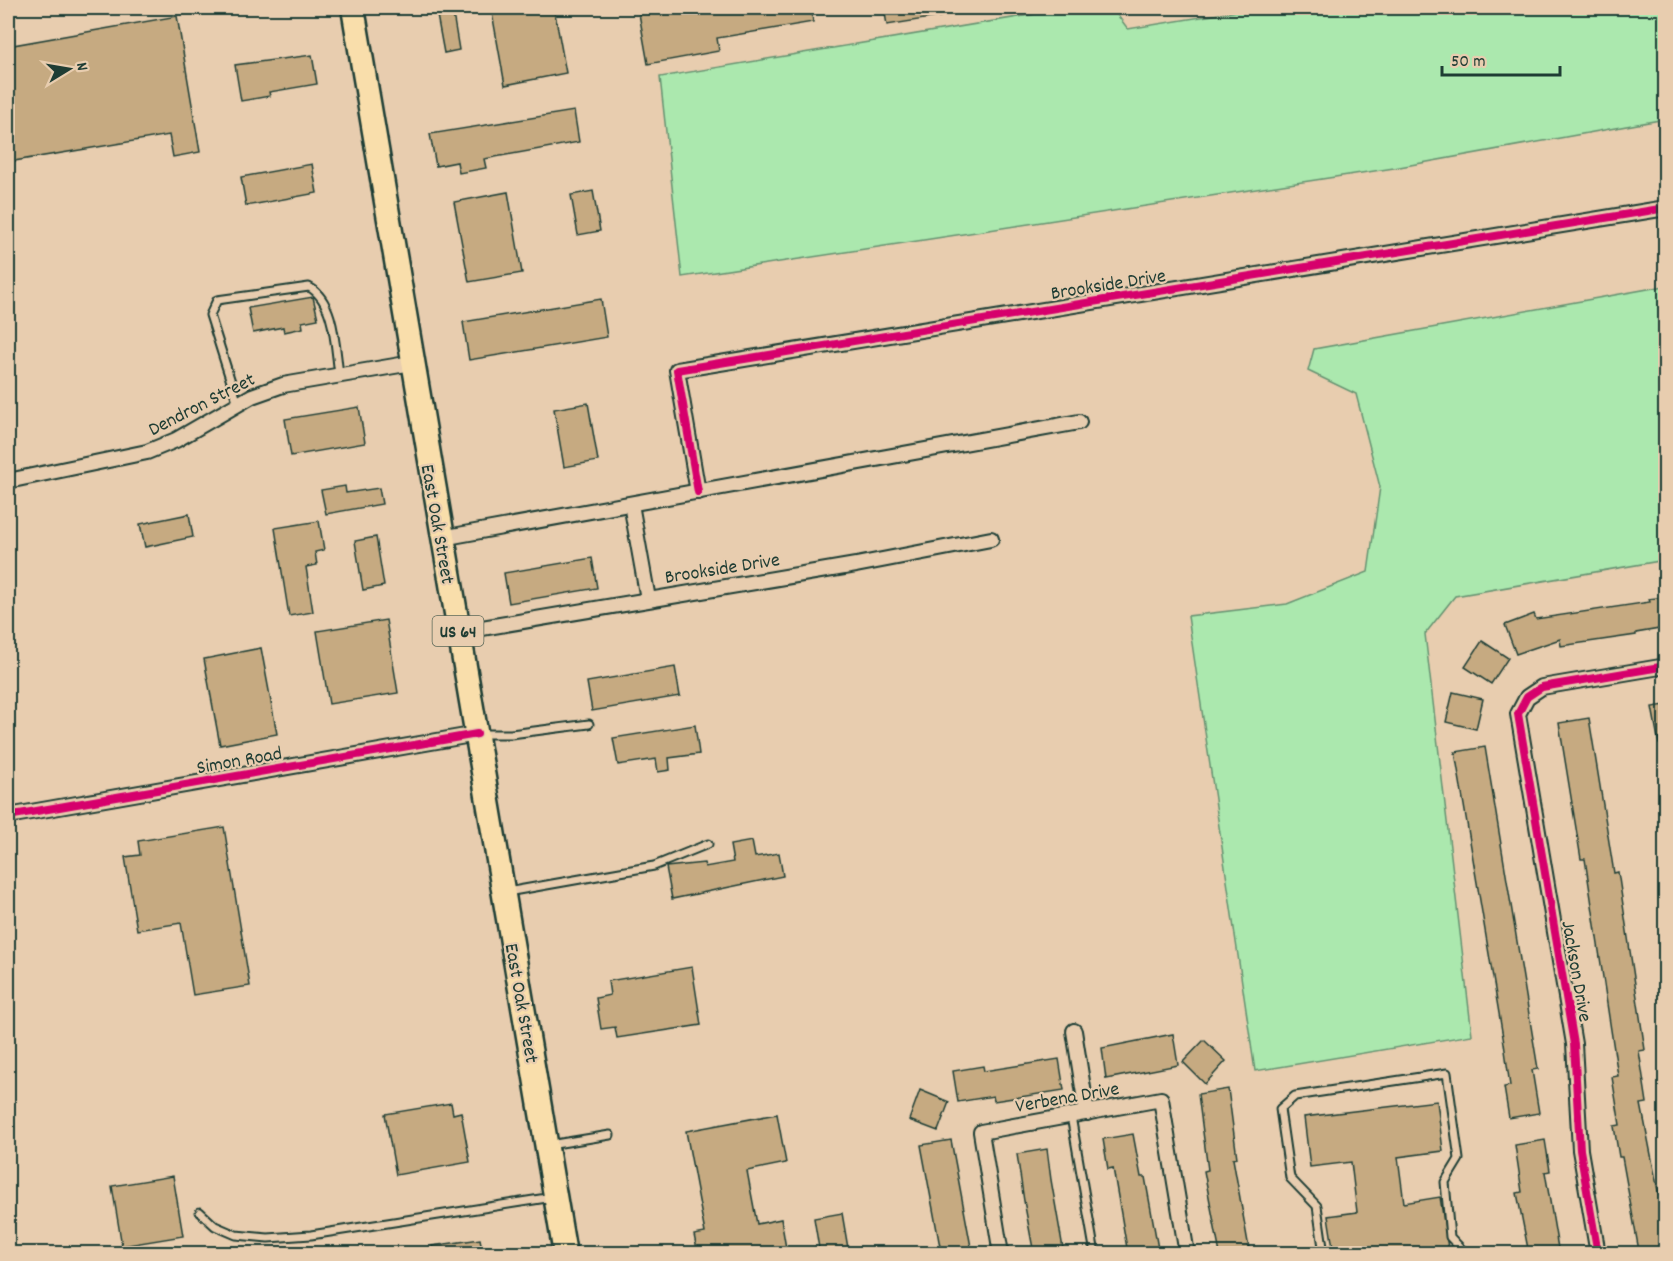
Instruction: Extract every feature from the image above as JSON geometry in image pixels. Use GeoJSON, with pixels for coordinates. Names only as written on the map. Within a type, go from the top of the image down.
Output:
{"type":"FeatureCollection","features":[{"type":"Feature","properties":{"kind":"highway","name":"East Oak Street"},"geometry":{"type":"LineString","coordinates":[[353,8],[441,538],[477,734],[565,1254]]}},
{"type":"Feature","properties":{"kind":"street","name":"Brookside Drive"},"geometry":{"type":"LineString","coordinates":[[698,492],[677,370],[1665,208]]}},
{"type":"Feature","properties":{"kind":"street","name":"Dendron Street"},"geometry":{"type":"LineString","coordinates":[[8,480],[147,452],[176,441],[238,404],[283,385],[412,363]]}},
{"type":"Feature","properties":{"kind":"street"},"geometry":{"type":"LineString","coordinates":[[441,538],[1079,422]]}},
{"type":"Feature","properties":{"kind":"street"},"geometry":{"type":"LineString","coordinates":[[631,504],[648,599]]}},
{"type":"Feature","properties":{"kind":"street","name":"Brookside Drive"},"geometry":{"type":"LineString","coordinates":[[458,632],[856,565],[991,539]]}},
{"type":"Feature","properties":{"kind":"street","name":"Jackson Drive"},"geometry":{"type":"LineString","coordinates":[[1598,1254],[1580,1150],[1574,1044],[1518,729],[1518,714],[1527,697],[1542,687],[1665,666]]}},
{"type":"Feature","properties":{"kind":"street","name":"Simon Road"},"geometry":{"type":"LineString","coordinates":[[8,816],[477,734]]}},
{"type":"Feature","properties":{"kind":"street"},"geometry":{"type":"LineString","coordinates":[[1074,1031],[1087,1113]]}},
{"type":"Feature","properties":{"kind":"street","name":"Verbena Drive"},"geometry":{"type":"LineString","coordinates":[[1001,1254],[981,1132],[1161,1099],[1187,1254]]}},
{"type":"Feature","properties":{"kind":"lane"},"geometry":{"type":"LineString","coordinates":[[238,404],[210,315],[217,300],[309,287],[319,293],[329,314],[339,374]]}},
{"type":"Feature","properties":{"kind":"lane"},"geometry":{"type":"LineString","coordinates":[[477,734],[511,734],[589,724]]}},
{"type":"Feature","properties":{"kind":"lane"},"geometry":{"type":"LineString","coordinates":[[504,893],[654,866],[708,844]]}},
{"type":"Feature","properties":{"kind":"lane"},"geometry":{"type":"LineString","coordinates":[[1324,1254],[1317,1206],[1290,1178],[1280,1109],[1295,1095],[1447,1073],[1459,1159],[1444,1182],[1450,1237],[1466,1254]]}},
{"type":"Feature","properties":{"kind":"lane"},"geometry":{"type":"LineString","coordinates":[[1071,1116],[1095,1254]]}},
{"type":"Feature","properties":{"kind":"lane"},"geometry":{"type":"LineString","coordinates":[[547,1146],[610,1135]]}},
{"type":"Feature","properties":{"kind":"lane"},"geometry":{"type":"LineString","coordinates":[[200,1212],[215,1226],[236,1235],[268,1238],[311,1235],[556,1196]]}},
{"type":"Feature","properties":{"kind":"green space"},"geometry":{"type":"Polygon","coordinates":[[[1072,8],[1112,8],[1128,29],[1256,8],[1665,8],[1665,119],[1394,168],[682,277],[660,77],[1072,8]]]}},
{"type":"Feature","properties":{"kind":"green space"},"geometry":{"type":"Polygon","coordinates":[[[1665,286],[1665,560],[1455,596],[1425,634],[1472,1035],[1255,1071],[1188,616],[1287,604],[1368,572],[1380,487],[1356,394],[1308,371],[1314,349],[1665,286]]]}},
{"type":"Feature","properties":{"kind":"building"},"geometry":{"type":"Polygon","coordinates":[[[452,8],[459,50],[444,53],[436,10],[452,8]]]}},
{"type":"Feature","properties":{"kind":"building"},"geometry":{"type":"Polygon","coordinates":[[[526,8],[554,8],[566,73],[505,85],[492,13],[526,8]]]}},
{"type":"Feature","properties":{"kind":"building"},"geometry":{"type":"Polygon","coordinates":[[[638,8],[811,8],[813,22],[717,38],[719,51],[648,64],[638,8]]]}},
{"type":"Feature","properties":{"kind":"building"},"geometry":{"type":"Polygon","coordinates":[[[884,8],[949,8],[950,15],[887,25],[884,8]]]}},
{"type":"Feature","properties":{"kind":"building"},"geometry":{"type":"Polygon","coordinates":[[[177,16],[200,152],[173,157],[169,135],[8,162],[8,46],[177,16]]]}},
{"type":"Feature","properties":{"kind":"building"},"geometry":{"type":"Polygon","coordinates":[[[312,55],[317,84],[269,92],[270,96],[241,101],[235,65],[312,55]]]}},
{"type":"Feature","properties":{"kind":"building"},"geometry":{"type":"Polygon","coordinates":[[[574,111],[579,142],[484,159],[486,168],[459,173],[457,162],[436,166],[430,134],[574,111]]]}},
{"type":"Feature","properties":{"kind":"building"},"geometry":{"type":"Polygon","coordinates":[[[312,164],[317,193],[246,206],[241,177],[312,164]]]}},
{"type":"Feature","properties":{"kind":"building"},"geometry":{"type":"Polygon","coordinates":[[[593,191],[600,231],[578,235],[571,195],[593,191]]]}},
{"type":"Feature","properties":{"kind":"building"},"geometry":{"type":"Polygon","coordinates":[[[508,192],[522,273],[469,282],[454,202],[508,192]]]}},
{"type":"Feature","properties":{"kind":"building"},"geometry":{"type":"Polygon","coordinates":[[[313,297],[318,319],[302,322],[303,328],[284,332],[283,327],[253,333],[248,308],[313,297]]]}},
{"type":"Feature","properties":{"kind":"building"},"geometry":{"type":"Polygon","coordinates":[[[601,299],[607,337],[469,360],[463,322],[601,299]]]}},
{"type":"Feature","properties":{"kind":"building"},"geometry":{"type":"Polygon","coordinates":[[[588,403],[598,461],[564,467],[554,409],[588,403]]]}},
{"type":"Feature","properties":{"kind":"building"},"geometry":{"type":"Polygon","coordinates":[[[359,407],[365,443],[291,456],[285,419],[359,407]]]}},
{"type":"Feature","properties":{"kind":"building"},"geometry":{"type":"Polygon","coordinates":[[[345,486],[346,493],[379,488],[382,504],[326,514],[321,490],[345,486]]]}},
{"type":"Feature","properties":{"kind":"building"},"geometry":{"type":"Polygon","coordinates":[[[189,514],[193,537],[145,547],[140,524],[189,514]]]}},
{"type":"Feature","properties":{"kind":"building"},"geometry":{"type":"Polygon","coordinates":[[[319,521],[324,550],[315,552],[317,565],[306,567],[313,612],[289,616],[275,528],[319,521]]]}},
{"type":"Feature","properties":{"kind":"building"},"geometry":{"type":"Polygon","coordinates":[[[376,537],[384,586],[363,590],[355,541],[376,537]]]}},
{"type":"Feature","properties":{"kind":"building"},"geometry":{"type":"Polygon","coordinates":[[[592,558],[597,588],[509,603],[504,573],[592,558]]]}},
{"type":"Feature","properties":{"kind":"building"},"geometry":{"type":"Polygon","coordinates":[[[1665,597],[1665,628],[1636,633],[1636,635],[1561,646],[1560,639],[1516,654],[1505,625],[1534,614],[1536,619],[1650,602],[1649,599],[1665,597]]]}},
{"type":"Feature","properties":{"kind":"building"},"geometry":{"type":"Polygon","coordinates":[[[386,620],[398,693],[329,704],[317,631],[386,620]]]}},
{"type":"Feature","properties":{"kind":"building"},"geometry":{"type":"Polygon","coordinates":[[[1482,641],[1508,658],[1491,684],[1465,667],[1482,641]]]}},
{"type":"Feature","properties":{"kind":"building"},"geometry":{"type":"Polygon","coordinates":[[[261,648],[277,734],[220,745],[204,659],[261,648]]]}},
{"type":"Feature","properties":{"kind":"building"},"geometry":{"type":"Polygon","coordinates":[[[675,667],[680,696],[592,711],[587,682],[675,667]]]}},
{"type":"Feature","properties":{"kind":"building"},"geometry":{"type":"Polygon","coordinates":[[[1453,692],[1483,699],[1476,729],[1446,722],[1453,692]]]}},
{"type":"Feature","properties":{"kind":"building"},"geometry":{"type":"Polygon","coordinates":[[[1665,705],[1665,744],[1659,744],[1652,707],[1665,705]]]}},
{"type":"Feature","properties":{"kind":"building"},"geometry":{"type":"Polygon","coordinates":[[[1589,718],[1614,873],[1618,872],[1645,1050],[1639,1051],[1647,1103],[1641,1104],[1665,1226],[1665,1247],[1639,1251],[1614,1126],[1620,1125],[1612,1077],[1618,1076],[1585,859],[1581,859],[1559,723],[1589,718]]]}},
{"type":"Feature","properties":{"kind":"building"},"geometry":{"type":"Polygon","coordinates":[[[695,725],[699,754],[669,758],[670,770],[658,772],[656,759],[618,765],[613,738],[695,725]]]}},
{"type":"Feature","properties":{"kind":"building"},"geometry":{"type":"Polygon","coordinates":[[[1485,747],[1538,1069],[1532,1070],[1539,1113],[1509,1118],[1504,1087],[1510,1086],[1504,1043],[1455,752],[1485,747]]]}},
{"type":"Feature","properties":{"kind":"building"},"geometry":{"type":"Polygon","coordinates":[[[224,827],[250,986],[193,995],[181,923],[137,930],[125,857],[140,855],[138,841],[224,827]]]}},
{"type":"Feature","properties":{"kind":"building"},"geometry":{"type":"Polygon","coordinates":[[[752,841],[755,857],[779,853],[783,876],[672,899],[666,867],[704,863],[705,867],[733,862],[730,845],[752,841]]]}},
{"type":"Feature","properties":{"kind":"building"},"geometry":{"type":"Polygon","coordinates":[[[692,967],[701,1025],[617,1038],[615,1027],[601,1029],[596,998],[610,995],[608,981],[692,967]]]}},
{"type":"Feature","properties":{"kind":"building"},"geometry":{"type":"Polygon","coordinates":[[[1173,1034],[1178,1065],[1106,1079],[1102,1048],[1173,1034]]]}},
{"type":"Feature","properties":{"kind":"building"},"geometry":{"type":"Polygon","coordinates":[[[1204,1040],[1226,1061],[1205,1084],[1183,1062],[1204,1040]]]}},
{"type":"Feature","properties":{"kind":"building"},"geometry":{"type":"Polygon","coordinates":[[[1059,1059],[1064,1090],[994,1101],[993,1096],[958,1102],[953,1071],[983,1066],[984,1071],[1059,1059]]]}},
{"type":"Feature","properties":{"kind":"building"},"geometry":{"type":"Polygon","coordinates":[[[1228,1089],[1237,1158],[1233,1159],[1250,1254],[1220,1254],[1204,1171],[1208,1170],[1198,1094],[1228,1089]]]}},
{"type":"Feature","properties":{"kind":"building"},"geometry":{"type":"Polygon","coordinates":[[[920,1090],[949,1102],[938,1131],[909,1120],[920,1090]]]}},
{"type":"Feature","properties":{"kind":"building"},"geometry":{"type":"Polygon","coordinates":[[[1437,1101],[1443,1151],[1398,1157],[1404,1203],[1440,1197],[1448,1248],[1411,1254],[1334,1254],[1328,1216],[1357,1212],[1351,1162],[1310,1167],[1304,1117],[1437,1101]]]}},
{"type":"Feature","properties":{"kind":"building"},"geometry":{"type":"Polygon","coordinates":[[[451,1103],[453,1114],[461,1112],[470,1162],[396,1175],[385,1114],[451,1103]]]}},
{"type":"Feature","properties":{"kind":"building"},"geometry":{"type":"Polygon","coordinates":[[[777,1114],[786,1163],[747,1171],[757,1224],[781,1219],[787,1254],[698,1254],[694,1235],[705,1233],[686,1131],[777,1114]]]}},
{"type":"Feature","properties":{"kind":"building"},"geometry":{"type":"Polygon","coordinates":[[[1133,1134],[1141,1177],[1145,1177],[1159,1254],[1128,1254],[1113,1168],[1108,1169],[1103,1139],[1133,1134]]]}},
{"type":"Feature","properties":{"kind":"building"},"geometry":{"type":"Polygon","coordinates":[[[951,1140],[971,1247],[941,1252],[921,1145],[951,1140]]]}},
{"type":"Feature","properties":{"kind":"building"},"geometry":{"type":"Polygon","coordinates":[[[1545,1140],[1550,1171],[1545,1172],[1559,1254],[1529,1254],[1517,1193],[1522,1192],[1515,1145],[1545,1140]]]}},
{"type":"Feature","properties":{"kind":"building"},"geometry":{"type":"Polygon","coordinates":[[[1047,1149],[1064,1254],[1034,1254],[1024,1201],[1017,1154],[1047,1149]]]}},
{"type":"Feature","properties":{"kind":"building"},"geometry":{"type":"Polygon","coordinates":[[[173,1176],[183,1236],[122,1246],[112,1186],[173,1176]]]}},
{"type":"Feature","properties":{"kind":"building"},"geometry":{"type":"Polygon","coordinates":[[[842,1213],[849,1254],[820,1254],[814,1218],[842,1213]]]}},
{"type":"Feature","properties":{"kind":"building"},"geometry":{"type":"Polygon","coordinates":[[[480,1239],[483,1254],[433,1254],[432,1246],[480,1239]]]}},
{"type":"Feature","properties":{"kind":"cycle path"},"geometry":{"type":"LineString","coordinates":[[698,492],[677,370],[1666,208]]}},
{"type":"Feature","properties":{"kind":"cycle path"},"geometry":{"type":"LineString","coordinates":[[1598,1254],[1580,1150],[1574,1044],[1518,714],[1527,697],[1542,687],[1666,666]]}},
{"type":"Feature","properties":{"kind":"cycle path"},"geometry":{"type":"LineString","coordinates":[[8,816],[477,734]]}}]}
